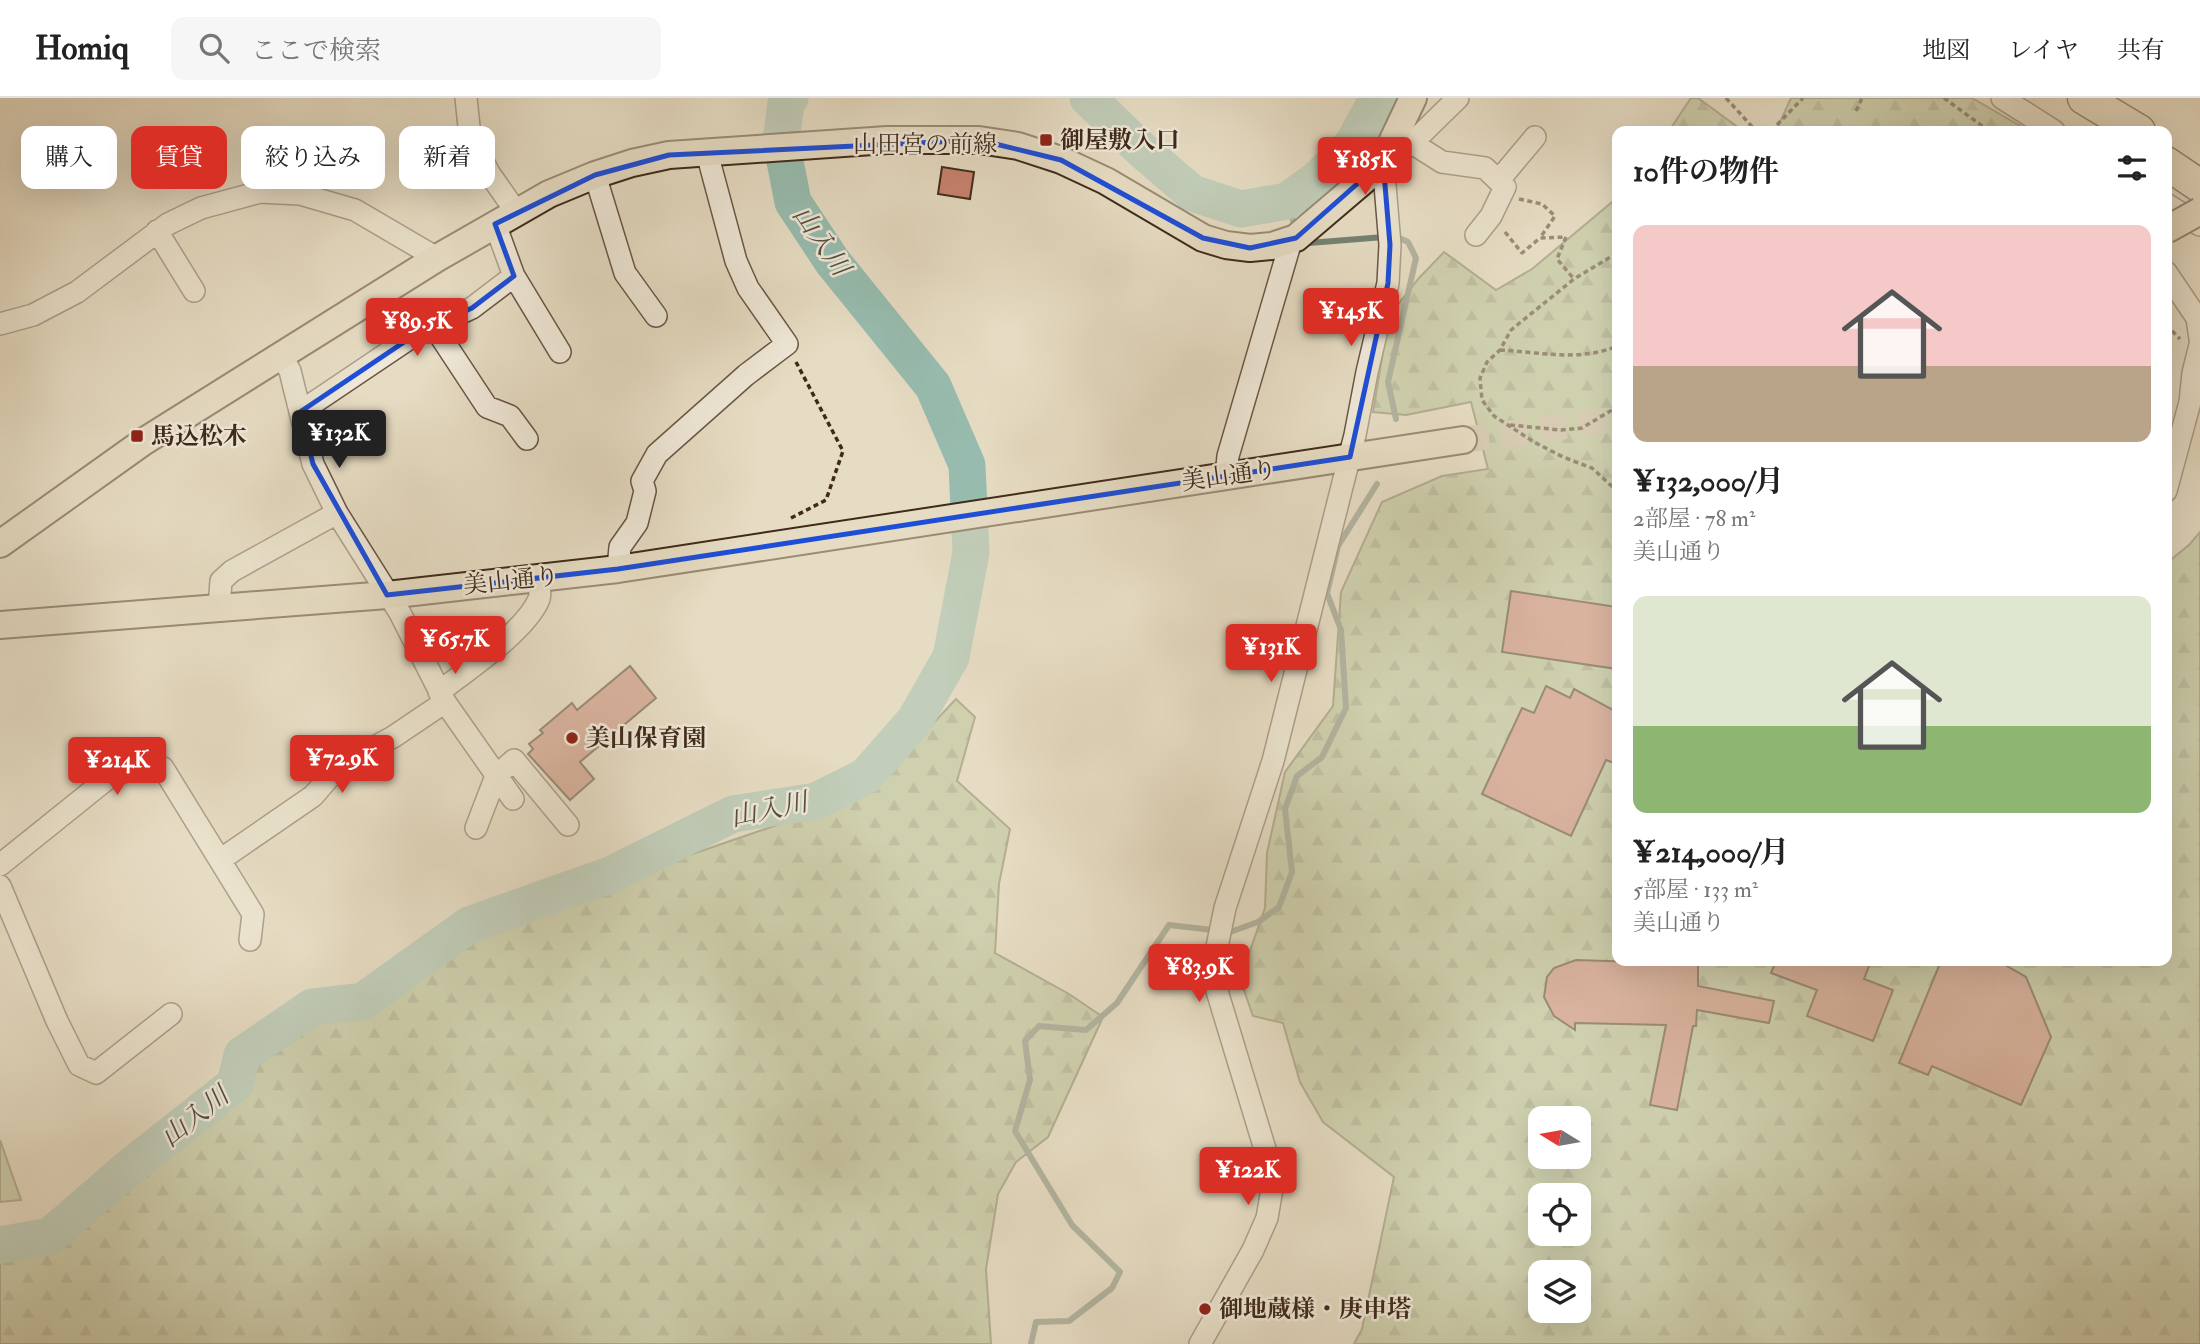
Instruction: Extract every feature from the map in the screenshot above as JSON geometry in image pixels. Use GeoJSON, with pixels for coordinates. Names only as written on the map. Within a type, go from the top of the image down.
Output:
{"type":"FeatureCollection","features":[{"type":"Feature","properties":{"kind":"highway"},"geometry":{"type":"LineString","coordinates":[[2076,98],[2112,126]]}},
{"type":"Feature","properties":{"kind":"highway"},"geometry":{"type":"LineString","coordinates":[[2084,98],[2131,126]]}},
{"type":"Feature","properties":{"kind":"highway"},"geometry":{"type":"LineString","coordinates":[[2172,152],[2200,169]]}},
{"type":"Feature","properties":{"kind":"highway"},"geometry":{"type":"LineString","coordinates":[[2172,167],[2200,186]]}},
{"type":"Feature","properties":{"kind":"main road"},"geometry":{"type":"LineString","coordinates":[[1297,236],[1383,161],[1413,98]]}},
{"type":"Feature","properties":{"kind":"main road","name":"山田宮の前線"},"geometry":{"type":"LineString","coordinates":[[707,153],[932,139],[979,140],[1018,146],[1061,160],[1106,181],[1203,238],[1226,245],[1250,248],[1297,236]]}},
{"type":"Feature","properties":{"kind":"main road"},"geometry":{"type":"LineString","coordinates":[[0,544],[143,442],[437,258],[549,194],[632,163],[669,155],[707,153]]}},
{"type":"Feature","properties":{"kind":"main road"},"geometry":{"type":"LineString","coordinates":[[2172,227],[2200,211]]}},
{"type":"Feature","properties":{"kind":"main road","name":"美山通り"},"geometry":{"type":"LineString","coordinates":[[5,622],[387,595],[618,569],[1463,440]]}},
{"type":"Feature","properties":{"kind":"street"},"geometry":{"type":"LineString","coordinates":[[466,98],[470,136],[489,173],[506,218],[514,276],[560,352]]}},
{"type":"Feature","properties":{"kind":"street"},"geometry":{"type":"LineString","coordinates":[[1200,1344],[1253,1250],[1267,1219],[1272,1189],[1268,1159],[1217,991],[1214,968],[1217,944],[1223,917],[1273,761],[1350,457],[1388,283],[1389,237],[1383,161],[1412,143],[1458,98]]}},
{"type":"Feature","properties":{"kind":"street"},"geometry":{"type":"LineString","coordinates":[[2002,98],[2046,126]]}},
{"type":"Feature","properties":{"kind":"street"},"geometry":{"type":"LineString","coordinates":[[1476,235],[1491,216],[1502,184],[1535,137]]}},
{"type":"Feature","properties":{"kind":"street"},"geometry":{"type":"LineString","coordinates":[[1412,143],[1442,162],[1485,168],[1502,184]]}},
{"type":"Feature","properties":{"kind":"street"},"geometry":{"type":"LineString","coordinates":[[618,569],[620,547],[637,523],[640,512],[645,491],[642,481],[657,454],[746,374],[787,344],[748,288],[736,261],[707,153]]}},
{"type":"Feature","properties":{"kind":"street"},"geometry":{"type":"LineString","coordinates":[[595,175],[625,273],[656,316]]}},
{"type":"Feature","properties":{"kind":"street"},"geometry":{"type":"LineString","coordinates":[[0,324],[33,315],[77,292],[157,231],[201,208],[244,195],[271,191],[300,194],[355,210],[437,258]]}},
{"type":"Feature","properties":{"kind":"street"},"geometry":{"type":"LineString","coordinates":[[2172,208],[2200,225]]}},
{"type":"Feature","properties":{"kind":"street"},"geometry":{"type":"LineString","coordinates":[[157,231],[194,291]]}},
{"type":"Feature","properties":{"kind":"street"},"geometry":{"type":"LineString","coordinates":[[1226,475],[1227,456],[1297,236]]}},
{"type":"Feature","properties":{"kind":"street"},"geometry":{"type":"LineString","coordinates":[[300,412],[419,332],[472,308],[514,276]]}},
{"type":"Feature","properties":{"kind":"street"},"geometry":{"type":"LineString","coordinates":[[2172,281],[2197,318],[2200,339]]}},
{"type":"Feature","properties":{"kind":"street"},"geometry":{"type":"LineString","coordinates":[[433,325],[487,407],[510,416],[527,439]]}},
{"type":"Feature","properties":{"kind":"street"},"geometry":{"type":"LineString","coordinates":[[2172,469],[2190,402],[2200,345]]}},
{"type":"Feature","properties":{"kind":"street"},"geometry":{"type":"LineString","coordinates":[[281,355],[290,371],[313,464],[337,513],[400,613],[442,697],[513,799]]}},
{"type":"Feature","properties":{"kind":"street"},"geometry":{"type":"LineString","coordinates":[[219,608],[221,581],[232,571],[337,513]]}},
{"type":"Feature","properties":{"kind":"street"},"geometry":{"type":"LineString","coordinates":[[219,860],[313,796],[339,766],[393,737],[442,697],[522,623],[540,598],[539,578]]}},
{"type":"Feature","properties":{"kind":"street"},"geometry":{"type":"LineString","coordinates":[[476,828],[496,776],[514,760],[568,824]]}},
{"type":"Feature","properties":{"kind":"street"},"geometry":{"type":"LineString","coordinates":[[0,864],[112,775],[145,766],[163,768],[253,914],[250,940]]}},
{"type":"Feature","properties":{"kind":"street"},"geometry":{"type":"LineString","coordinates":[[0,886],[57,1021],[79,1065],[96,1073],[171,1014]]}},
{"type":"Feature","properties":{"kind":"path"},"geometry":{"type":"LineString","coordinates":[[1726,98],[1751,126]]}},
{"type":"Feature","properties":{"kind":"path"},"geometry":{"type":"LineString","coordinates":[[1776,126],[1803,98]]}},
{"type":"Feature","properties":{"kind":"path"},"geometry":{"type":"LineString","coordinates":[[1856,111],[1862,98]]}},
{"type":"Feature","properties":{"kind":"path"},"geometry":{"type":"LineString","coordinates":[[1944,98],[1982,126]]}},
{"type":"Feature","properties":{"kind":"path"},"geometry":{"type":"LineString","coordinates":[[1502,184],[1522,201],[1542,204],[1555,216],[1540,238],[1522,253],[1509,237]]}},
{"type":"Feature","properties":{"kind":"path"},"geometry":{"type":"LineString","coordinates":[[1540,238],[1566,237],[1557,259],[1574,279]]}},
{"type":"Feature","properties":{"kind":"path"},"geometry":{"type":"LineString","coordinates":[[1612,256],[1574,279],[1511,330],[1500,350],[1487,362],[1480,378],[1482,400],[1494,416],[1534,442],[1592,468],[1612,486]]}},
{"type":"Feature","properties":{"kind":"path"},"geometry":{"type":"LineString","coordinates":[[787,344],[843,452],[826,500],[791,518]]}},
{"type":"Feature","properties":{"kind":"path"},"geometry":{"type":"LineString","coordinates":[[1500,350],[1576,355],[1604,352],[1612,348]]}},
{"type":"Feature","properties":{"kind":"path"},"geometry":{"type":"LineString","coordinates":[[1510,425],[1561,430],[1582,428],[1612,410]]}},
{"type":"Feature","properties":{"kind":"highlighted area"},"geometry":{"type":"Polygon","coordinates":[[[979,140],[1061,160],[1203,238],[1250,248],[1296,238],[1383,161],[1390,245],[1388,283],[1350,457],[618,569],[387,595],[313,464],[300,412],[419,332],[472,308],[514,276],[495,224],[595,175],[669,155],[979,140]]]}},
{"type":"Feature","properties":{"kind":"green space"},"geometry":{"type":"Polygon","coordinates":[[[1691,98],[1698,98],[1736,126],[1672,126],[1691,98]]]}},
{"type":"Feature","properties":{"kind":"green space"},"geometry":{"type":"Polygon","coordinates":[[[1791,98],[1972,98],[2020,126],[1778,126],[1791,98]]]}},
{"type":"Feature","properties":{"kind":"green space"},"geometry":{"type":"Polygon","coordinates":[[[1612,202],[1612,966],[2172,966],[2172,559],[2200,532],[2200,1344],[1354,1344],[1362,1329],[1394,1177],[1323,1122],[1300,1082],[1283,1023],[1253,1016],[1240,979],[1265,908],[1267,853],[1285,772],[1333,706],[1341,592],[1382,502],[1442,476],[1488,469],[1471,402],[1406,415],[1373,412],[1389,316],[1444,252],[1496,290],[1532,269],[1612,202]]]}},
{"type":"Feature","properties":{"kind":"green space"},"geometry":{"type":"Polygon","coordinates":[[[956,699],[975,717],[957,781],[1010,829],[999,884],[995,953],[1069,994],[1103,1017],[1048,1137],[1016,1162],[998,1194],[986,1269],[991,1344],[0,1344],[0,1259],[74,1224],[148,1164],[256,1061],[318,1022],[423,971],[492,923],[867,794],[956,699]]]}},
{"type":"Feature","properties":{"kind":"green space"},"geometry":{"type":"Polygon","coordinates":[[[0,1140],[21,1200],[0,1202],[0,1140]]]}},
{"type":"Feature","properties":{"kind":"building"},"geometry":{"type":"Polygon","coordinates":[[[942,167],[974,172],[970,199],[938,194],[942,167]]]}},
{"type":"Feature","properties":{"kind":"building"},"geometry":{"type":"Polygon","coordinates":[[[1511,591],[1612,606],[1612,668],[1502,652],[1511,591]]]}},
{"type":"Feature","properties":{"kind":"building","name":"美山保育園"},"geometry":{"type":"Polygon","coordinates":[[[630,666],[656,698],[580,762],[594,779],[570,800],[528,754],[533,749],[529,744],[543,733],[540,730],[572,703],[577,710],[630,666]]]}},
{"type":"Feature","properties":{"kind":"building"},"geometry":{"type":"Polygon","coordinates":[[[1546,686],[1570,698],[1574,689],[1612,709],[1612,762],[1606,760],[1571,836],[1482,794],[1522,708],[1534,713],[1546,686]]]}},
{"type":"Feature","properties":{"kind":"building"},"geometry":{"type":"Polygon","coordinates":[[[1576,960],[1612,961],[1612,966],[1698,966],[1698,986],[1774,1001],[1769,1023],[1697,1010],[1696,1026],[1693,1026],[1677,1110],[1650,1105],[1666,1025],[1575,1023],[1575,1030],[1554,1016],[1544,997],[1547,977],[1554,968],[1576,960]]]}},
{"type":"Feature","properties":{"kind":"building"},"geometry":{"type":"Polygon","coordinates":[[[1774,966],[1869,966],[1864,979],[1893,990],[1873,1041],[1807,1016],[1817,990],[1771,973],[1774,966]]]}},
{"type":"Feature","properties":{"kind":"building"},"geometry":{"type":"Polygon","coordinates":[[[1939,966],[2007,966],[2026,977],[2051,1037],[2021,1105],[1932,1066],[1928,1075],[1899,1063],[1939,966]]]}},
{"type":"Feature","properties":{"kind":"waterway","name":"山入川"},"geometry":{"type":"LineString","coordinates":[[0,1245],[50,1236],[131,1166],[235,1084],[242,1055],[312,1007],[363,1001],[469,925],[610,875],[733,814],[816,801],[866,776],[915,720],[951,657],[971,553],[967,465],[933,386],[832,261],[793,202],[781,141],[786,103],[790,98]]}},
{"type":"Feature","properties":{"kind":"waterway","name":"山入川"},"geometry":{"type":"LineString","coordinates":[[1088,98],[1192,193],[1241,209],[1287,201],[1316,180],[1352,145],[1378,98]]}},
{"type":"Feature","properties":{"kind":"waterway"},"geometry":{"type":"LineString","coordinates":[[1287,201],[1297,228]]}},
{"type":"Feature","properties":{"kind":"waterway"},"geometry":{"type":"LineString","coordinates":[[1395,236],[1408,242],[1416,258],[1388,382],[1396,419]]}},
{"type":"Feature","properties":{"kind":"waterway"},"geometry":{"type":"LineString","coordinates":[[1306,239],[1309,243],[1384,237]]}},
{"type":"Feature","properties":{"kind":"waterway"},"geometry":{"type":"LineString","coordinates":[[1031,1344],[1036,1322],[1069,1321],[1112,1288],[1120,1272],[1072,1225],[1015,1131],[1030,1080],[1025,1041],[1039,1026],[1086,1030],[1117,1003],[1169,925],[1230,932],[1258,922],[1279,907],[1292,872],[1285,809],[1297,776],[1322,757],[1346,708],[1341,630],[1327,593],[1338,546],[1377,484]]}},
{"type":"Feature","properties":{"kind":"tunnel"},"geometry":{"type":"LineString","coordinates":[[1463,440],[1612,420]]}},
{"type":"Feature","properties":{"kind":"place","name":"御屋敷入口"},"geometry":{"type":"Point","coordinates":[1046,140]}},
{"type":"Feature","properties":{"kind":"place","name":"馬込松木"},"geometry":{"type":"Point","coordinates":[137,436]}},
{"type":"Feature","properties":{"kind":"place","name":"美山保育園"},"geometry":{"type":"Point","coordinates":[572,738]}},
{"type":"Feature","properties":{"kind":"place","name":"御地蔵様・庚申塔"},"geometry":{"type":"Point","coordinates":[1205,1309]}}]}
